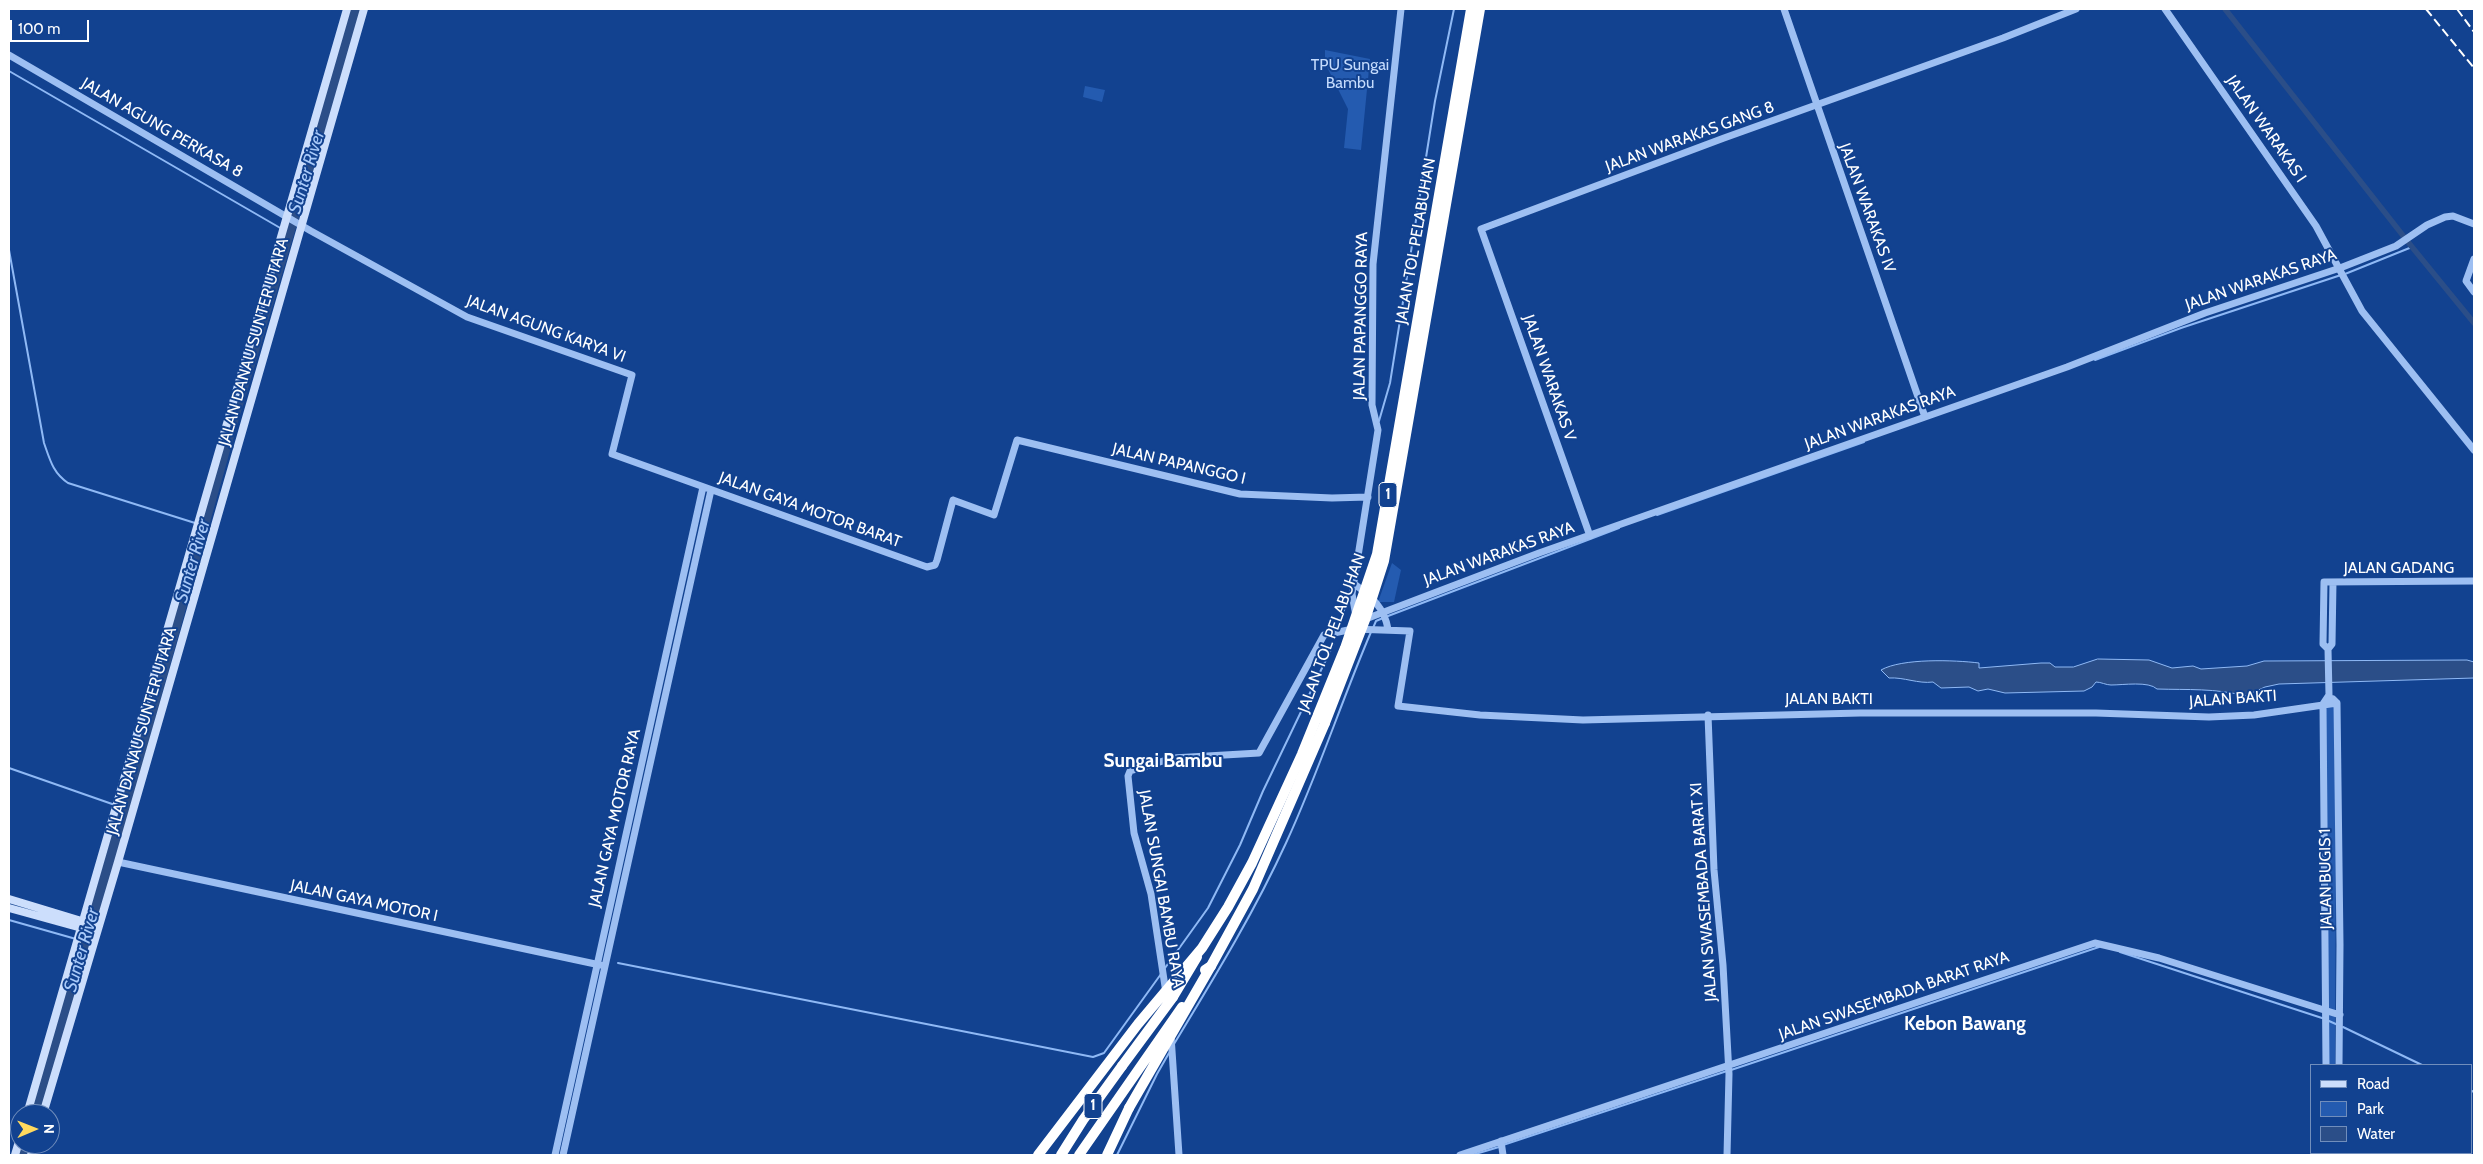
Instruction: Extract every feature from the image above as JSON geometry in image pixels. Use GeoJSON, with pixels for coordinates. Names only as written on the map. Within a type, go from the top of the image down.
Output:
{"type":"FeatureCollection","features":[{"type":"Feature","properties":{"kind":"highway","name":"JALAN TOL PELABUHAN"},"geometry":{"type":"LineString","coordinates":[[1062,1152],[1173,997],[1228,907],[1252,863],[1306,746],[1355,620],[1376,554],[1466,44],[1470,9]]}},
{"type":"Feature","properties":{"kind":"highway","name":"JALAN TOL PELABUHAN"},"geometry":{"type":"LineString","coordinates":[[1211,966],[1253,889],[1325,723],[1368,612],[1384,561],[1480,9]]}},
{"type":"Feature","properties":{"kind":"highway"},"geometry":{"type":"LineString","coordinates":[[1038,1155],[1138,1024],[1202,948]]}},
{"type":"Feature","properties":{"kind":"highway"},"geometry":{"type":"LineString","coordinates":[[1079,1155],[1205,971],[1211,966]]}},
{"type":"Feature","properties":{"kind":"highway"},"geometry":{"type":"LineString","coordinates":[[1107,1155],[1135,1096],[1211,966]]}},
{"type":"Feature","properties":{"kind":"main road","name":"JALAN DANAU SUNTER UTARA"},"geometry":{"type":"LineString","coordinates":[[46,1104],[90,927],[117,805],[347,9]]}},
{"type":"Feature","properties":{"kind":"main road","name":"JALAN DANAU SUNTER UTARA"},"geometry":{"type":"LineString","coordinates":[[30,1104],[78,940],[90,927],[118,862],[300,224],[364,9]]}},
{"type":"Feature","properties":{"kind":"main road"},"geometry":{"type":"LineString","coordinates":[[9,899],[90,927]]}},
{"type":"Feature","properties":{"kind":"main road"},"geometry":{"type":"LineString","coordinates":[[9,908],[90,927]]}},
{"type":"Feature","properties":{"kind":"street","name":"JALAN PAPANGGO RAYA"},"geometry":{"type":"LineString","coordinates":[[1358,622],[1352,604],[1353,583],[1378,426],[1374,416],[1373,264],[1401,9]]}},
{"type":"Feature","properties":{"kind":"street","name":"JALAN WARAKAS IV"},"geometry":{"type":"LineString","coordinates":[[1784,9],[1924,417]]}},
{"type":"Feature","properties":{"kind":"street","name":"JALAN WARAKAS GANG 8"},"geometry":{"type":"LineString","coordinates":[[1480,229],[2003,38],[2076,9]]}},
{"type":"Feature","properties":{"kind":"street","name":"JALAN WARAKAS I"},"geometry":{"type":"LineString","coordinates":[[2165,9],[2316,226],[2362,311],[2474,450]]}},
{"type":"Feature","properties":{"kind":"street","name":"JALAN AGUNG PERKASA 8"},"geometry":{"type":"LineString","coordinates":[[9,55],[300,224]]}},
{"type":"Feature","properties":{"kind":"street","name":"JALAN WARAKAS RAYA"},"geometry":{"type":"LineString","coordinates":[[1358,622],[1590,536],[2067,367],[2205,313],[2341,270],[2396,246],[2417,232],[2448,216],[2474,224]]}},
{"type":"Feature","properties":{"kind":"street","name":"JALAN AGUNG KARYA VI"},"geometry":{"type":"LineString","coordinates":[[300,224],[472,319],[632,375],[612,454]]}},
{"type":"Feature","properties":{"kind":"street","name":"JALAN WARAKAS V"},"geometry":{"type":"LineString","coordinates":[[1480,229],[1590,536]]}},
{"type":"Feature","properties":{"kind":"street"},"geometry":{"type":"LineString","coordinates":[[2474,259],[2466,280],[2474,292]]}},
{"type":"Feature","properties":{"kind":"street","name":"JALAN PAPANGGO I"},"geometry":{"type":"LineString","coordinates":[[953,500],[994,515],[1017,440],[1240,494],[1332,498],[1367,497]]}},
{"type":"Feature","properties":{"kind":"street","name":"JALAN GAYA MOTOR BARAT"},"geometry":{"type":"LineString","coordinates":[[612,454],[927,567],[935,565],[937,560],[953,500]]}},
{"type":"Feature","properties":{"kind":"street","name":"JALAN GAYA MOTOR RAYA"},"geometry":{"type":"LineString","coordinates":[[563,1155],[564,1130],[597,964],[703,487]]}},
{"type":"Feature","properties":{"kind":"street","name":"JALAN GAYA MOTOR RAYA"},"geometry":{"type":"LineString","coordinates":[[554,1155],[564,1130],[605,966],[711,490]]}},
{"type":"Feature","properties":{"kind":"street","name":"JALAN GADANG"},"geometry":{"type":"LineString","coordinates":[[2328,650],[2323,644],[2324,582],[2474,582]]}},
{"type":"Feature","properties":{"kind":"street"},"geometry":{"type":"LineString","coordinates":[[2323,704],[2329,695],[2328,650],[2332,644],[2333,582]]}},
{"type":"Feature","properties":{"kind":"street"},"geometry":{"type":"LineString","coordinates":[[1353,583],[1375,600],[1388,629]]}},
{"type":"Feature","properties":{"kind":"street"},"geometry":{"type":"LineString","coordinates":[[1353,629],[1358,622]]}},
{"type":"Feature","properties":{"kind":"street"},"geometry":{"type":"LineString","coordinates":[[1353,629],[1388,629]]}},
{"type":"Feature","properties":{"kind":"street","name":"JALAN SUNGAI BAMBU RAYA"},"geometry":{"type":"LineString","coordinates":[[1179,1155],[1172,1047],[1163,972],[1151,894],[1134,833],[1129,784],[1130,771],[1173,758],[1259,752],[1324,635],[1353,629]]}},
{"type":"Feature","properties":{"kind":"street","name":"JALAN BAKTI"},"geometry":{"type":"LineString","coordinates":[[1388,629],[1410,631],[1397,704],[1399,707],[1553,719],[1945,713],[2209,717],[2254,715],[2336,703]]}},
{"type":"Feature","properties":{"kind":"street"},"geometry":{"type":"LineString","coordinates":[[669,641],[677,643]]}},
{"type":"Feature","properties":{"kind":"street"},"geometry":{"type":"LineString","coordinates":[[2329,695],[2336,703]]}},
{"type":"Feature","properties":{"kind":"street","name":"JALAN BUGIS 1"},"geometry":{"type":"LineString","coordinates":[[2336,703],[2340,924],[2339,1064]]}},
{"type":"Feature","properties":{"kind":"street","name":"JALAN BUGIS 1"},"geometry":{"type":"LineString","coordinates":[[2323,704],[2326,1064]]}},
{"type":"Feature","properties":{"kind":"street","name":"JALAN SWASEMBADA BARAT XI"},"geometry":{"type":"LineString","coordinates":[[1708,716],[1714,870],[1729,1070],[1727,1155]]}},
{"type":"Feature","properties":{"kind":"street"},"geometry":{"type":"LineString","coordinates":[[2325,843],[2339,850]]}},
{"type":"Feature","properties":{"kind":"street","name":"JALAN GAYA MOTOR I"},"geometry":{"type":"LineString","coordinates":[[118,862],[605,966]]}},
{"type":"Feature","properties":{"kind":"street"},"geometry":{"type":"LineString","coordinates":[[615,883],[623,884]]}},
{"type":"Feature","properties":{"kind":"street"},"geometry":{"type":"LineString","coordinates":[[2324,926],[2330,920],[2340,924]]}},
{"type":"Feature","properties":{"kind":"street","name":"JALAN SWASEMBADA BARAT RAYA"},"geometry":{"type":"LineString","coordinates":[[1460,1155],[1502,1147],[2095,943],[2159,958],[2340,1017]]}},
{"type":"Feature","properties":{"kind":"green space","name":"TPU Sungai Bambu"},"geometry":{"type":"Polygon","coordinates":[[[1325,50],[1370,59],[1361,150],[1344,148],[1348,109],[1325,63],[1325,50]]]}},
{"type":"Feature","properties":{"kind":"green space"},"geometry":{"type":"Polygon","coordinates":[[[1085,86],[1105,90],[1102,102],[1083,97],[1085,86]]]}},
{"type":"Feature","properties":{"kind":"green space"},"geometry":{"type":"Polygon","coordinates":[[[1392,563],[1401,570],[1394,602],[1378,602],[1392,563]]]}},
{"type":"Feature","properties":{"kind":"green space"},"geometry":{"type":"Polygon","coordinates":[[[2325,706],[2334,707],[2336,834],[2335,1064],[2329,1064],[2325,706]]]}},
{"type":"Feature","properties":{"kind":"water"},"geometry":{"type":"Polygon","coordinates":[[[2098,659],[2149,660],[2172,668],[2193,666],[2201,669],[2247,666],[2264,661],[2467,660],[2474,662],[2474,678],[2279,684],[2265,687],[2245,696],[2212,691],[2157,689],[2142,684],[2111,685],[2096,682],[2092,687],[2084,691],[2005,693],[1988,689],[1978,691],[1969,687],[1941,688],[1933,682],[1889,678],[1881,670],[1902,663],[1929,661],[1979,663],[1979,668],[2041,663],[2050,663],[2055,667],[2073,667],[2098,659]]]}},
{"type":"Feature","properties":{"kind":"waterway","name":"Sunter River"},"geometry":{"type":"LineString","coordinates":[[38,1104],[125,808],[234,418],[356,9]]}},
{"type":"Feature","properties":{"kind":"waterway"},"geometry":{"type":"LineString","coordinates":[[1379,421],[1390,383],[1435,101],[1454,9]]}},
{"type":"Feature","properties":{"kind":"waterway"},"geometry":{"type":"LineString","coordinates":[[2225,9],[2474,323]]}},
{"type":"Feature","properties":{"kind":"waterway"},"geometry":{"type":"LineString","coordinates":[[9,71],[282,229]]}},
{"type":"Feature","properties":{"kind":"waterway"},"geometry":{"type":"LineString","coordinates":[[2345,274],[2412,247]]}},
{"type":"Feature","properties":{"kind":"waterway"},"geometry":{"type":"LineString","coordinates":[[9,250],[44,443],[55,470],[68,483],[195,523]]}},
{"type":"Feature","properties":{"kind":"waterway"},"geometry":{"type":"LineString","coordinates":[[2095,360],[2181,328],[2341,275]]}},
{"type":"Feature","properties":{"kind":"waterway"},"geometry":{"type":"LineString","coordinates":[[1657,515],[1864,442]]}},
{"type":"Feature","properties":{"kind":"waterway"},"geometry":{"type":"LineString","coordinates":[[1388,616],[1619,528]]}},
{"type":"Feature","properties":{"kind":"waterway"},"geometry":{"type":"LineString","coordinates":[[1338,629],[1345,607]]}},
{"type":"Feature","properties":{"kind":"waterway"},"geometry":{"type":"LineString","coordinates":[[1373,628],[1376,621],[1383,618]]}},
{"type":"Feature","properties":{"kind":"waterway"},"geometry":{"type":"LineString","coordinates":[[1174,1044],[1233,945],[1274,869],[1309,791],[1371,632]]}},
{"type":"Feature","properties":{"kind":"waterway"},"geometry":{"type":"LineString","coordinates":[[1165,968],[1208,908],[1240,845],[1263,791],[1334,643]]}},
{"type":"Feature","properties":{"kind":"waterway"},"geometry":{"type":"LineString","coordinates":[[9,768],[115,805]]}},
{"type":"Feature","properties":{"kind":"waterway","name":"Sunter River"},"geometry":{"type":"LineString","coordinates":[[120,806],[125,808]]}},
{"type":"Feature","properties":{"kind":"waterway"},"geometry":{"type":"LineString","coordinates":[[9,920],[76,939]]}},
{"type":"Feature","properties":{"kind":"waterway","name":"Sunter River"},"geometry":{"type":"LineString","coordinates":[[81,941],[86,942]]}},
{"type":"Feature","properties":{"kind":"waterway"},"geometry":{"type":"LineString","coordinates":[[1731,1070],[2099,947]]}},
{"type":"Feature","properties":{"kind":"waterway"},"geometry":{"type":"LineString","coordinates":[[2120,952],[2325,1019]]}},
{"type":"Feature","properties":{"kind":"waterway"},"geometry":{"type":"LineString","coordinates":[[618,963],[1093,1057],[1104,1053],[1161,974]]}},
{"type":"Feature","properties":{"kind":"waterway"},"geometry":{"type":"LineString","coordinates":[[2329,1021],[2338,1025]]}},
{"type":"Feature","properties":{"kind":"waterway"},"geometry":{"type":"LineString","coordinates":[[2343,1027],[2420,1064]]}},
{"type":"Feature","properties":{"kind":"waterway"},"geometry":{"type":"LineString","coordinates":[[1117,1155],[1169,1053]]}},
{"type":"Feature","properties":{"kind":"waterway"},"geometry":{"type":"LineString","coordinates":[[1503,1145],[1727,1071]]}},
{"type":"Feature","properties":{"kind":"waterway"},"geometry":{"type":"LineString","coordinates":[[1472,1155],[1499,1147]]}},
{"type":"Feature","properties":{"kind":"railway"},"geometry":{"type":"LineString","coordinates":[[2426,9],[2474,68]]}},
{"type":"Feature","properties":{"kind":"railway"},"geometry":{"type":"LineString","coordinates":[[2457,9],[2474,32]]}},
{"type":"Feature","properties":{"kind":"district","name":"Sungai Bambu"},"geometry":{"type":"Point","coordinates":[1163,761]}},
{"type":"Feature","properties":{"kind":"district","name":"Kebon Bawang"},"geometry":{"type":"Point","coordinates":[1965,1024]}}]}
